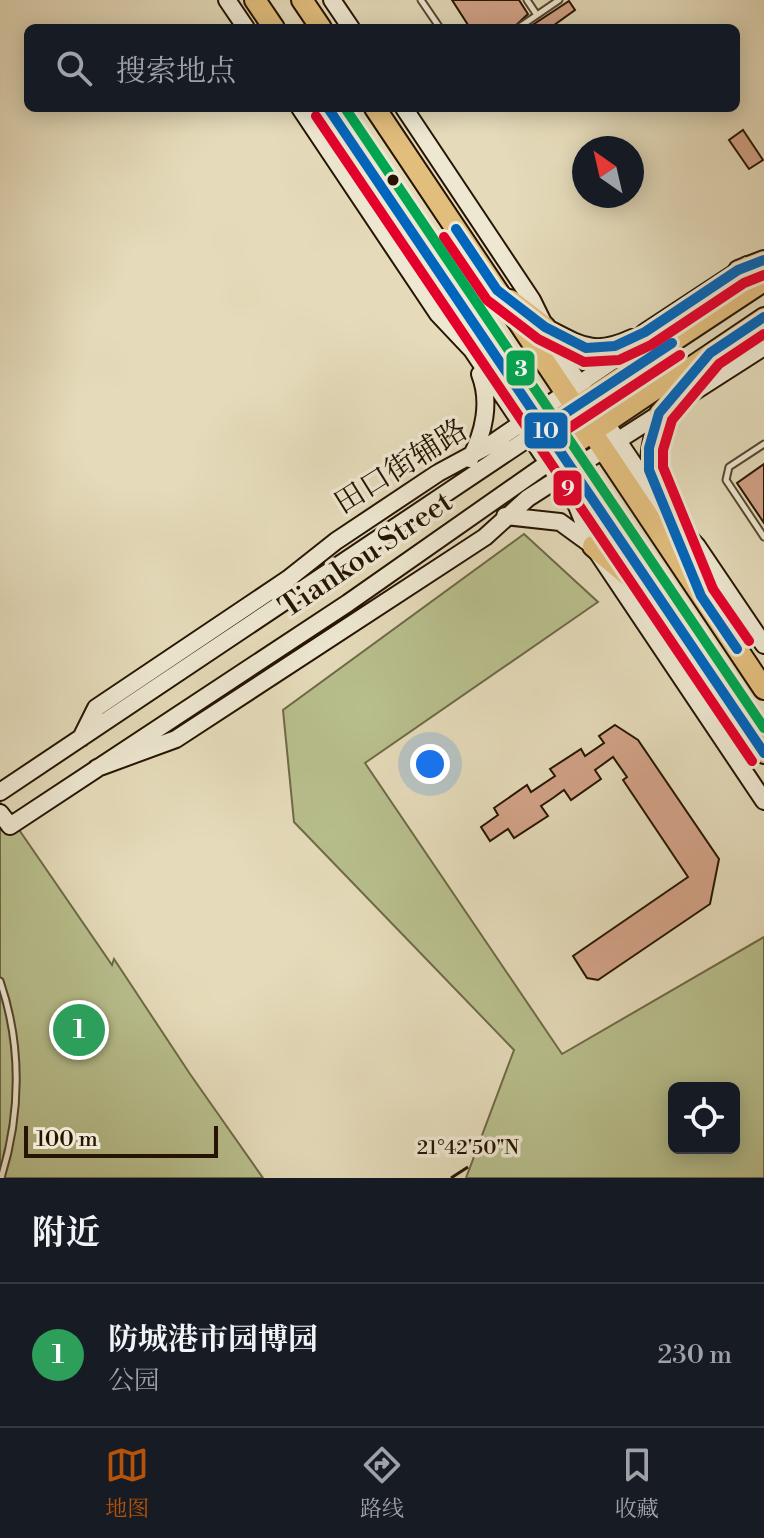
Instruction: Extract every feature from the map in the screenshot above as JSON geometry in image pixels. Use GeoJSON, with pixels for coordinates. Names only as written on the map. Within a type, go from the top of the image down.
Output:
{"type":"FeatureCollection","features":[{"type":"Feature","properties":{"kind":"highway"},"geometry":{"type":"LineString","coordinates":[[255,0],[271,24]]}},
{"type":"Feature","properties":{"kind":"highway"},"geometry":{"type":"LineString","coordinates":[[302,0],[318,24]]}},
{"type":"Feature","properties":{"kind":"highway"},"geometry":{"type":"LineString","coordinates":[[331,112],[532,426],[665,608],[764,753]]}},
{"type":"Feature","properties":{"kind":"highway"},"geometry":{"type":"LineString","coordinates":[[378,112],[497,290],[604,436],[701,596],[764,689]]}},
{"type":"Feature","properties":{"kind":"highway"},"geometry":{"type":"LineString","coordinates":[[497,290],[545,327]]}},
{"type":"Feature","properties":{"kind":"highway"},"geometry":{"type":"LineString","coordinates":[[668,515],[701,596]]}},
{"type":"Feature","properties":{"kind":"highway"},"geometry":{"type":"LineString","coordinates":[[593,546],[665,608]]}},
{"type":"Feature","properties":{"kind":"main road"},"geometry":{"type":"LineString","coordinates":[[738,270],[764,258]]}},
{"type":"Feature","properties":{"kind":"main road","name":"Tiankou Street"},"geometry":{"type":"LineString","coordinates":[[532,426],[764,282]]}},
{"type":"Feature","properties":{"kind":"main road","name":"Tiankou Street"},"geometry":{"type":"LineString","coordinates":[[560,466],[604,436],[710,353],[764,317]]}},
{"type":"Feature","properties":{"kind":"main road"},"geometry":{"type":"LineString","coordinates":[[659,413],[710,353]]}},
{"type":"Feature","properties":{"kind":"street"},"geometry":{"type":"LineString","coordinates":[[227,0],[243,24]]}},
{"type":"Feature","properties":{"kind":"street"},"geometry":{"type":"LineString","coordinates":[[332,0],[348,24]]}},
{"type":"Feature","properties":{"kind":"street"},"geometry":{"type":"LineString","coordinates":[[303,112],[438,314],[472,350],[532,426]]}},
{"type":"Feature","properties":{"kind":"street"},"geometry":{"type":"LineString","coordinates":[[407,112],[532,300],[577,396],[645,332]]}},
{"type":"Feature","properties":{"kind":"street"},"geometry":{"type":"LineString","coordinates":[[545,327],[586,348],[615,346],[645,332],[738,270]]}},
{"type":"Feature","properties":{"kind":"street"},"geometry":{"type":"LineString","coordinates":[[764,347],[659,413],[604,436],[697,546],[764,645]]}},
{"type":"Feature","properties":{"kind":"street"},"geometry":{"type":"LineString","coordinates":[[436,502],[472,455],[485,416],[487,391],[472,350]]}},
{"type":"Feature","properties":{"kind":"street"},"geometry":{"type":"LineString","coordinates":[[659,413],[649,448],[649,470],[668,515]]}},
{"type":"Feature","properties":{"kind":"street","name":"田口街辅路"},"geometry":{"type":"LineString","coordinates":[[81,738],[96,708],[438,473],[532,426]]}},
{"type":"Feature","properties":{"kind":"street","name":"Tiankou Street"},"geometry":{"type":"LineString","coordinates":[[0,792],[436,502],[532,426]]}},
{"type":"Feature","properties":{"kind":"street"},"geometry":{"type":"LineString","coordinates":[[97,768],[176,739],[360,619],[485,537],[560,466],[593,546],[764,801]]}},
{"type":"Feature","properties":{"kind":"street","name":"Tiankou Street"},"geometry":{"type":"LineString","coordinates":[[0,813],[10,826],[457,528],[560,466]]}},
{"type":"Feature","properties":{"kind":"street"},"geometry":{"type":"LineString","coordinates":[[457,528],[509,515],[560,522],[593,546]]}},
{"type":"Feature","properties":{"kind":"street"},"geometry":{"type":"LineString","coordinates":[[348,603],[360,619]]}},
{"type":"Feature","properties":{"kind":"street"},"geometry":{"type":"LineString","coordinates":[[183,649],[193,664]]}},
{"type":"Feature","properties":{"kind":"lane"},"geometry":{"type":"LineString","coordinates":[[421,0],[437,24]]}},
{"type":"Feature","properties":{"kind":"lane"},"geometry":{"type":"LineString","coordinates":[[527,0],[537,15]]}},
{"type":"Feature","properties":{"kind":"lane"},"geometry":{"type":"LineString","coordinates":[[524,24],[559,0]]}},
{"type":"Feature","properties":{"kind":"lane"},"geometry":{"type":"LineString","coordinates":[[764,444],[729,467],[726,480],[764,537]]}},
{"type":"Feature","properties":{"kind":"lane"},"geometry":{"type":"LineString","coordinates":[[0,981],[15,1046],[17,1094],[14,1126],[1,1178]]}},
{"type":"Feature","properties":{"kind":"green space"},"geometry":{"type":"Polygon","coordinates":[[[524,534],[598,602],[365,763],[562,1054],[764,937],[764,1178],[466,1178],[514,1050],[294,822],[283,710],[524,534]]]}},
{"type":"Feature","properties":{"kind":"green space"},"geometry":{"type":"Polygon","coordinates":[[[0,802],[112,965],[114,959],[263,1178],[0,1178],[0,802]]]}},
{"type":"Feature","properties":{"kind":"building"},"geometry":{"type":"Polygon","coordinates":[[[452,0],[519,0],[528,14],[517,24],[467,24],[452,0]]]}},
{"type":"Feature","properties":{"kind":"building"},"geometry":{"type":"Polygon","coordinates":[[[569,1],[575,10],[556,24],[534,24],[569,1]]]}},
{"type":"Feature","properties":{"kind":"building"},"geometry":{"type":"Polygon","coordinates":[[[743,130],[763,160],[749,169],[729,140],[743,130]]]}},
{"type":"Feature","properties":{"kind":"building"},"geometry":{"type":"Polygon","coordinates":[[[764,464],[764,523],[737,483],[764,464]]]}},
{"type":"Feature","properties":{"kind":"building"},"geometry":{"type":"Polygon","coordinates":[[[615,725],[638,740],[719,859],[710,904],[598,980],[587,978],[573,956],[688,877],[623,780],[627,777],[613,757],[595,770],[601,779],[571,800],[564,790],[541,806],[548,816],[514,838],[508,829],[490,841],[481,827],[498,815],[494,808],[527,785],[531,792],[555,776],[550,769],[581,749],[585,756],[604,743],[599,736],[615,725]]]}},
{"type":"Feature","properties":{"kind":"transit line","name":"10"},"geometry":{"type":"LineString","coordinates":[[331,112],[764,753]]}},
{"type":"Feature","properties":{"kind":"transit line","name":"3"},"geometry":{"type":"LineString","coordinates":[[348,112],[764,728]]}},
{"type":"Feature","properties":{"kind":"transit line","name":"9"},"geometry":{"type":"LineString","coordinates":[[316,116],[752,761]]}},
{"type":"Feature","properties":{"kind":"transit line","name":"10"},"geometry":{"type":"LineString","coordinates":[[456,229],[497,290],[545,327],[586,348],[615,346],[645,332],[738,270],[764,260]]}},
{"type":"Feature","properties":{"kind":"transit line","name":"9"},"geometry":{"type":"LineString","coordinates":[[444,237],[487,300],[538,339],[584,362],[619,360],[651,345],[744,283],[764,275]]}},
{"type":"Feature","properties":{"kind":"transit line","name":"10"},"geometry":{"type":"LineString","coordinates":[[737,649],[701,596],[649,470],[649,448],[659,413],[710,353],[764,317]]}},
{"type":"Feature","properties":{"kind":"transit line","name":"9"},"geometry":{"type":"LineString","coordinates":[[749,641],[713,589],[663,467],[663,450],[672,420],[719,364],[764,334]]}},
{"type":"Feature","properties":{"kind":"transit line","name":"10"},"geometry":{"type":"LineString","coordinates":[[543,428],[672,343]]}},
{"type":"Feature","properties":{"kind":"transit line","name":"9"},"geometry":{"type":"LineString","coordinates":[[551,440],[680,355]]}},
{"type":"Feature","properties":{"kind":"place","name":"防城港市园博园"},"geometry":{"type":"Point","coordinates":[79,1030]}}]}
